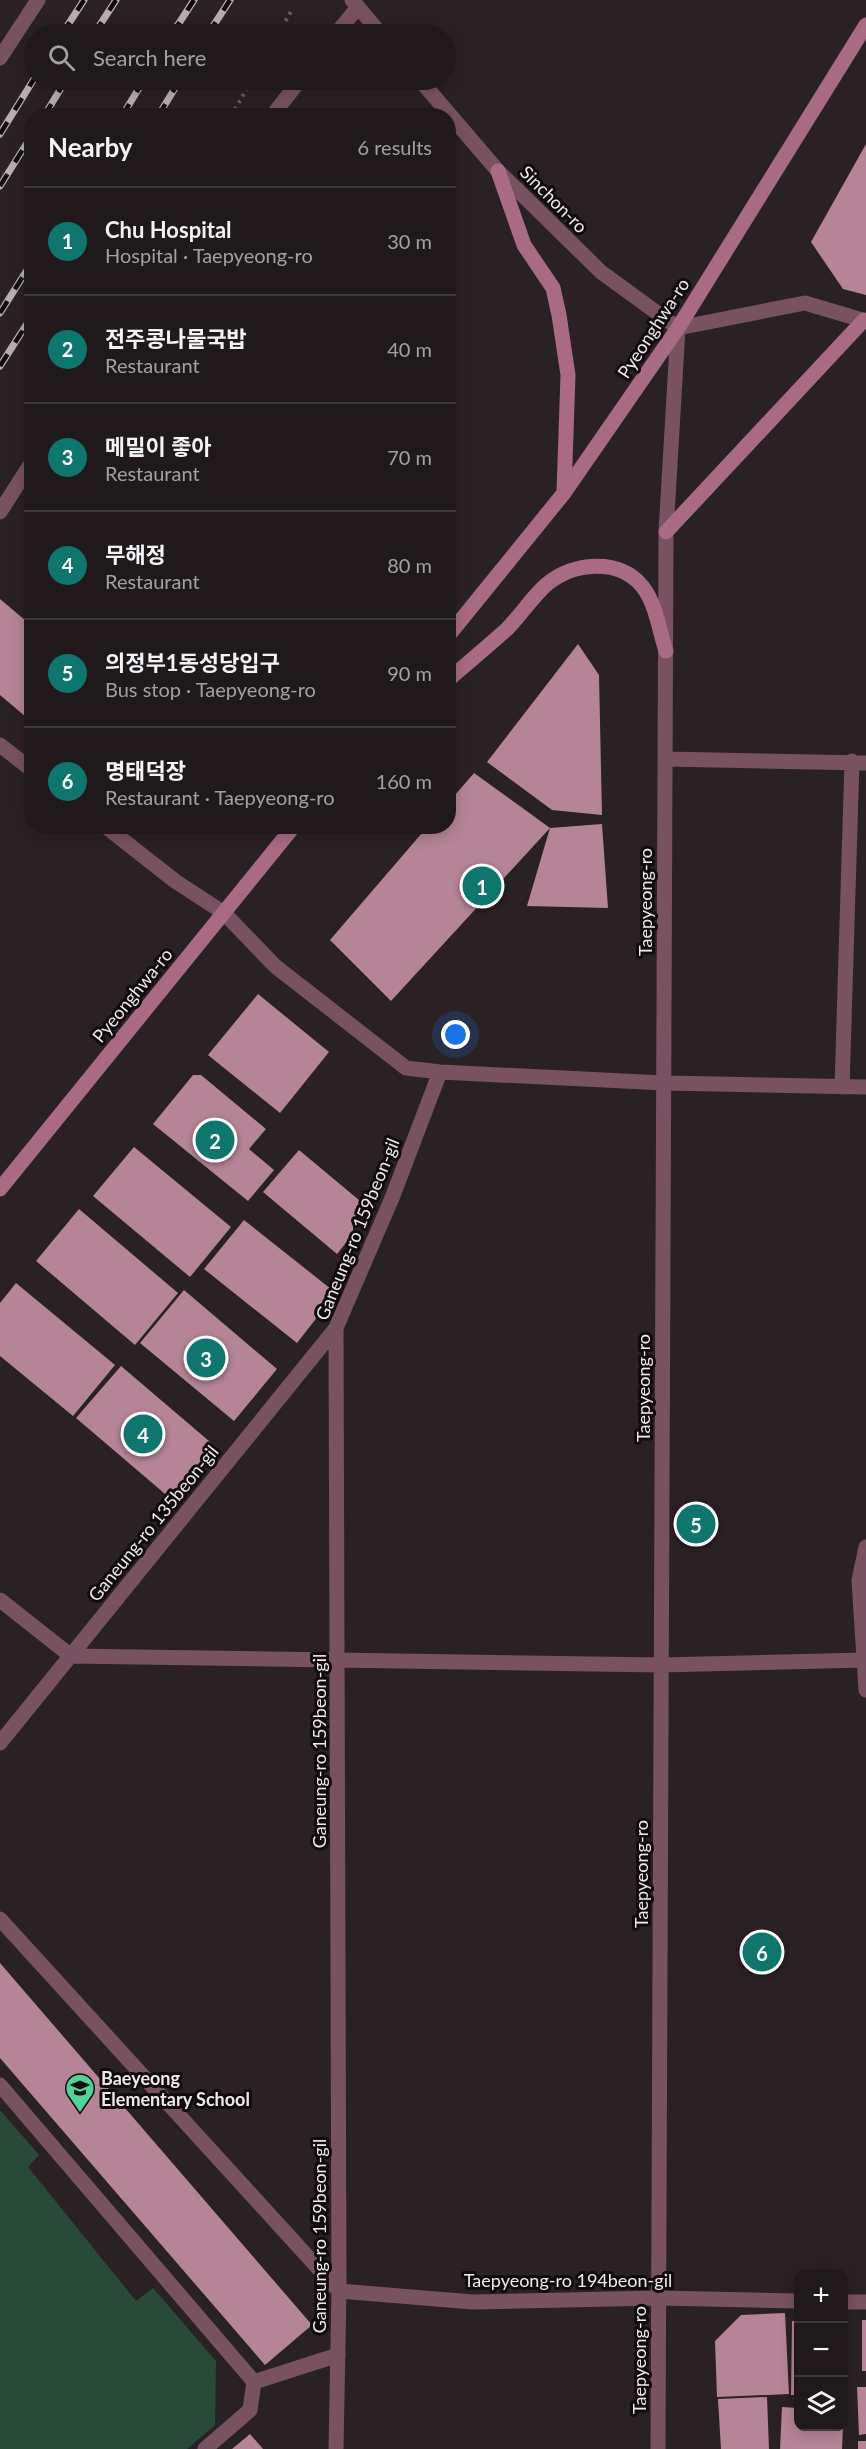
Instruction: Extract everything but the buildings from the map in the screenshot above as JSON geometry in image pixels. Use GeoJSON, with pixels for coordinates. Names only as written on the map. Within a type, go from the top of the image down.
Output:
{"type":"FeatureCollection","features":[{"type":"Feature","properties":{"kind":"main road","name":"Pyeonghwa-ro"},"geometry":{"type":"LineString","coordinates":[[456,626],[564,493],[678,328],[866,25]]}},
{"type":"Feature","properties":{"kind":"main road"},"geometry":{"type":"LineString","coordinates":[[498,171],[524,245],[552,288],[559,315],[568,375],[564,493]]}},
{"type":"Feature","properties":{"kind":"main road"},"geometry":{"type":"LineString","coordinates":[[666,532],[865,321]]}},
{"type":"Feature","properties":{"kind":"main road"},"geometry":{"type":"LineString","coordinates":[[456,673],[509,627],[547,584],[576,568],[592,566],[626,573],[642,586],[651,603],[666,651]]}},
{"type":"Feature","properties":{"kind":"main road","name":"Pyeonghwa-ro"},"geometry":{"type":"LineString","coordinates":[[0,1189],[288,834]]}},
{"type":"Feature","properties":{"kind":"street"},"geometry":{"type":"LineString","coordinates":[[0,58],[38,0]]}},
{"type":"Feature","properties":{"kind":"street"},"geometry":{"type":"LineString","coordinates":[[342,24],[355,3],[373,24]]}},
{"type":"Feature","properties":{"kind":"street"},"geometry":{"type":"LineString","coordinates":[[278,108],[292,90]]}},
{"type":"Feature","properties":{"kind":"street","name":"Sinchon-ro"},"geometry":{"type":"LineString","coordinates":[[429,90],[444,108]]}},
{"type":"Feature","properties":{"kind":"street","name":"Sinchon-ro"},"geometry":{"type":"LineString","coordinates":[[456,122],[498,171],[601,272],[678,328]]}},
{"type":"Feature","properties":{"kind":"street"},"geometry":{"type":"LineString","coordinates":[[678,328],[805,303],[865,321]]}},
{"type":"Feature","properties":{"kind":"street","name":"Taepyeong-ro"},"geometry":{"type":"LineString","coordinates":[[658,2449],[666,532],[678,328]]}},
{"type":"Feature","properties":{"kind":"street"},"geometry":{"type":"LineString","coordinates":[[0,512],[24,474]]}},
{"type":"Feature","properties":{"kind":"street"},"geometry":{"type":"LineString","coordinates":[[0,746],[24,764]]}},
{"type":"Feature","properties":{"kind":"street"},"geometry":{"type":"LineString","coordinates":[[665,759],[859,762],[842,1087]]}},
{"type":"Feature","properties":{"kind":"street"},"geometry":{"type":"LineString","coordinates":[[115,834],[175,881],[224,913],[275,966],[406,1068],[440,1072],[664,1083],[866,1087]]}},
{"type":"Feature","properties":{"kind":"street","name":"Ganeung-ro 159beon-gil"},"geometry":{"type":"LineString","coordinates":[[336,2449],[339,2291],[336,1328],[392,1198],[440,1072]]}},
{"type":"Feature","properties":{"kind":"street","name":"Ganeung-ro 135beon-gil"},"geometry":{"type":"LineString","coordinates":[[0,1743],[336,1328]]}},
{"type":"Feature","properties":{"kind":"street"},"geometry":{"type":"LineString","coordinates":[[866,1547],[859,1580],[866,1690]]}},
{"type":"Feature","properties":{"kind":"street"},"geometry":{"type":"LineString","coordinates":[[0,1600],[70,1656],[338,1662],[661,1665],[865,1660]]}},
{"type":"Feature","properties":{"kind":"street"},"geometry":{"type":"LineString","coordinates":[[0,1919],[339,2291]]}},
{"type":"Feature","properties":{"kind":"street"},"geometry":{"type":"LineString","coordinates":[[0,2085],[254,2382],[250,2410],[205,2449]]}},
{"type":"Feature","properties":{"kind":"street","name":"Taepyeong-ro 194beon-gil"},"geometry":{"type":"LineString","coordinates":[[339,2291],[473,2302],[658,2298],[794,2301]]}},
{"type":"Feature","properties":{"kind":"street"},"geometry":{"type":"LineString","coordinates":[[848,2302],[866,2302]]}},
{"type":"Feature","properties":{"kind":"street"},"geometry":{"type":"LineString","coordinates":[[254,2382],[338,2355]]}},
{"type":"Feature","properties":{"kind":"path"},"geometry":{"type":"LineString","coordinates":[[284,24],[293,8]]}},
{"type":"Feature","properties":{"kind":"path"},"geometry":{"type":"LineString","coordinates":[[236,108],[246,90]]}},
{"type":"Feature","properties":{"kind":"green space"},"geometry":{"type":"Polygon","coordinates":[[[0,2110],[39,2155],[28,2167],[136,2301],[153,2288],[216,2361],[215,2425],[187,2449],[0,2449],[0,2110]]]}},
{"type":"Feature","properties":{"kind":"railway"},"geometry":{"type":"LineString","coordinates":[[68,24],[84,0]]}},
{"type":"Feature","properties":{"kind":"railway"},"geometry":{"type":"LineString","coordinates":[[100,24],[116,0]]}},
{"type":"Feature","properties":{"kind":"railway"},"geometry":{"type":"LineString","coordinates":[[178,24],[194,0]]}},
{"type":"Feature","properties":{"kind":"railway"},"geometry":{"type":"LineString","coordinates":[[214,24],[230,0]]}},
{"type":"Feature","properties":{"kind":"railway"},"geometry":{"type":"LineString","coordinates":[[0,134],[27,90]]}},
{"type":"Feature","properties":{"kind":"railway"},"geometry":{"type":"LineString","coordinates":[[49,108],[60,90]]}},
{"type":"Feature","properties":{"kind":"railway"},"geometry":{"type":"LineString","coordinates":[[127,108],[138,90]]}},
{"type":"Feature","properties":{"kind":"railway"},"geometry":{"type":"LineString","coordinates":[[163,108],[174,90]]}},
{"type":"Feature","properties":{"kind":"railway"},"geometry":{"type":"LineString","coordinates":[[0,186],[24,148]]}},
{"type":"Feature","properties":{"kind":"railway"},"geometry":{"type":"LineString","coordinates":[[0,313],[24,275]]}},
{"type":"Feature","properties":{"kind":"railway"},"geometry":{"type":"LineString","coordinates":[[0,366],[24,328]]}},
{"type":"Feature","properties":{"kind":"place","name":"Chu Hospital"},"geometry":{"type":"Point","coordinates":[482,886]}},
{"type":"Feature","properties":{"kind":"place","name":"전주콩나물국밥"},"geometry":{"type":"Point","coordinates":[215,1140]}},
{"type":"Feature","properties":{"kind":"place","name":"메밀이 좋아"},"geometry":{"type":"Point","coordinates":[206,1358]}},
{"type":"Feature","properties":{"kind":"place","name":"무해정"},"geometry":{"type":"Point","coordinates":[143,1434]}},
{"type":"Feature","properties":{"kind":"place","name":"의정부1동성당입구"},"geometry":{"type":"Point","coordinates":[696,1524]}},
{"type":"Feature","properties":{"kind":"place","name":"명태덕장"},"geometry":{"type":"Point","coordinates":[762,1952]}},
{"type":"Feature","properties":{"kind":"place","name":"Baeyeong Elementary School"},"geometry":{"type":"Point","coordinates":[80,2114]}}]}
